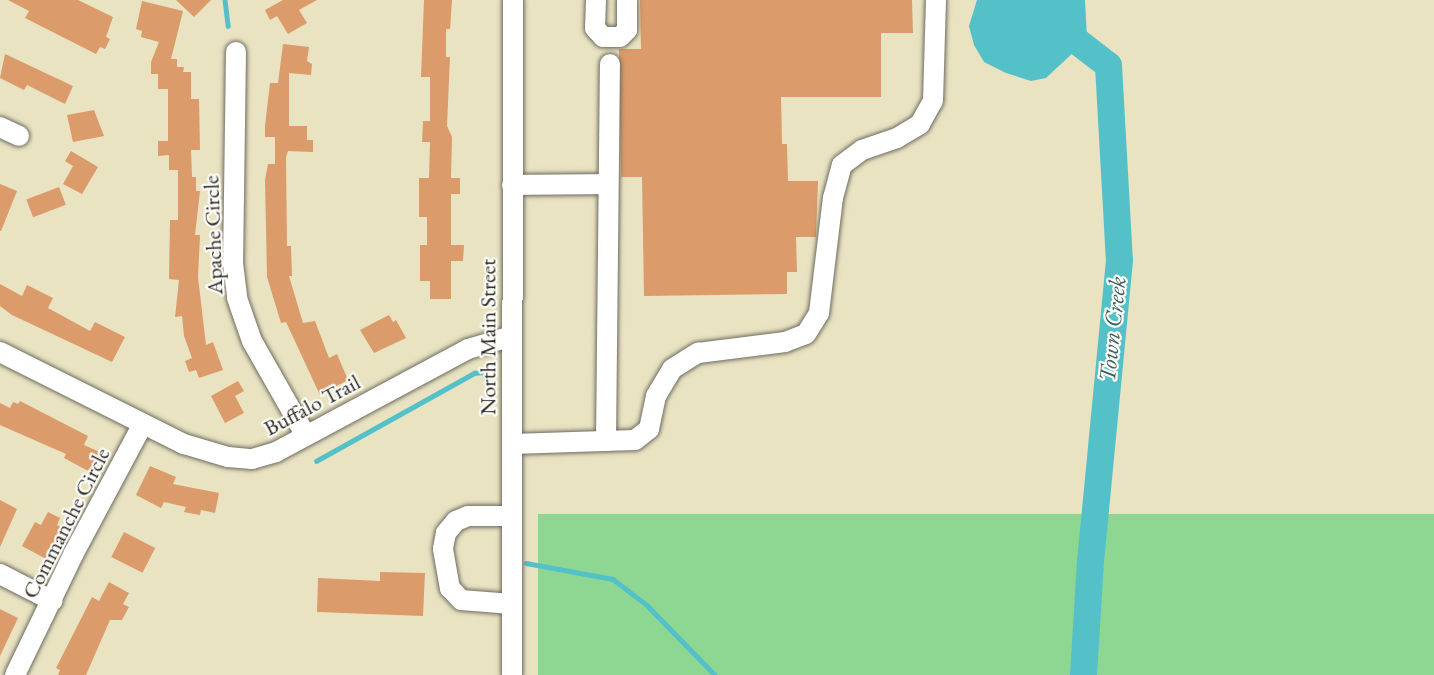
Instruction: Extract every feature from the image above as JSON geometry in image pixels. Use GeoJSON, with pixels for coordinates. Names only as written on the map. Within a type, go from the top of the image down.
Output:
{"type":"FeatureCollection","features":[{"type":"Feature","properties":{"kind":"street","name":"North Main Street"},"geometry":{"type":"LineString","coordinates":[[513,0],[513,675]]}},
{"type":"Feature","properties":{"kind":"street"},"geometry":{"type":"LineString","coordinates":[[596,0],[596,27],[603,37],[620,37],[627,30],[627,0]]}},
{"type":"Feature","properties":{"kind":"street"},"geometry":{"type":"LineString","coordinates":[[512,444],[635,440],[649,429],[656,396],[672,369],[698,353],[785,342],[806,334],[819,313],[833,198],[842,165],[862,150],[897,138],[920,124],[933,101],[936,0]]}},
{"type":"Feature","properties":{"kind":"street","name":"Apache Circle"},"geometry":{"type":"LineString","coordinates":[[236,52],[233,263],[237,298],[252,341],[306,436]]}},
{"type":"Feature","properties":{"kind":"street"},"geometry":{"type":"LineString","coordinates":[[606,441],[610,64]]}},
{"type":"Feature","properties":{"kind":"street"},"geometry":{"type":"LineString","coordinates":[[0,127],[19,136]]}},
{"type":"Feature","properties":{"kind":"street"},"geometry":{"type":"LineString","coordinates":[[512,185],[607,184]]}},
{"type":"Feature","properties":{"kind":"street","name":"Buffalo Trail"},"geometry":{"type":"LineString","coordinates":[[0,352],[192,447],[239,459],[265,456],[468,349],[512,336]]}},
{"type":"Feature","properties":{"kind":"street","name":"Commanche Circle"},"geometry":{"type":"LineString","coordinates":[[15,675],[53,601],[74,553],[143,424]]}},
{"type":"Feature","properties":{"kind":"street"},"geometry":{"type":"LineString","coordinates":[[512,516],[468,516],[456,521],[446,533],[443,549],[444,569],[450,588],[461,600],[512,604]]}},
{"type":"Feature","properties":{"kind":"street"},"geometry":{"type":"LineString","coordinates":[[0,574],[53,601]]}},
{"type":"Feature","properties":{"kind":"green space"},"geometry":{"type":"Polygon","coordinates":[[[538,514],[1434,514],[1434,675],[538,675],[538,514]]]}},
{"type":"Feature","properties":{"kind":"water"},"geometry":{"type":"Polygon","coordinates":[[[977,0],[1076,0],[1083,27],[1076,50],[1046,78],[1031,81],[1006,73],[984,62],[974,45],[969,26],[977,0]]]}},
{"type":"Feature","properties":{"kind":"building"},"geometry":{"type":"Polygon","coordinates":[[[8,0],[78,0],[113,17],[106,37],[110,39],[105,49],[100,47],[96,54],[25,18],[29,11],[8,0]]]}},
{"type":"Feature","properties":{"kind":"building"},"geometry":{"type":"Polygon","coordinates":[[[176,0],[211,0],[194,17],[176,0]]]}},
{"type":"Feature","properties":{"kind":"building"},"geometry":{"type":"Polygon","coordinates":[[[283,0],[317,0],[299,10],[307,23],[288,34],[277,16],[270,20],[265,10],[283,0]]]}},
{"type":"Feature","properties":{"kind":"building"},"geometry":{"type":"Polygon","coordinates":[[[424,0],[452,0],[450,29],[446,29],[446,57],[450,57],[447,126],[452,137],[451,178],[460,178],[460,194],[451,194],[451,245],[464,245],[463,261],[451,261],[451,299],[430,299],[430,281],[420,281],[420,245],[427,245],[427,217],[419,217],[419,178],[429,178],[430,142],[422,142],[423,121],[430,121],[430,77],[421,77],[424,0]]]}},
{"type":"Feature","properties":{"kind":"building"},"geometry":{"type":"Polygon","coordinates":[[[640,0],[912,0],[913,33],[881,33],[881,97],[781,97],[782,144],[787,144],[788,181],[818,181],[816,237],[796,237],[797,272],[787,272],[787,294],[644,296],[642,177],[621,177],[619,49],[641,49],[640,0]]]}},
{"type":"Feature","properties":{"kind":"building"},"geometry":{"type":"Polygon","coordinates":[[[142,1],[183,11],[171,59],[177,59],[177,67],[184,67],[183,72],[191,72],[191,99],[199,99],[200,150],[191,150],[192,177],[196,177],[196,191],[200,191],[195,235],[200,235],[198,277],[206,345],[213,342],[223,370],[199,378],[196,370],[189,372],[185,361],[192,358],[184,336],[182,316],[175,317],[179,280],[169,279],[170,220],[178,220],[178,170],[169,170],[169,155],[158,156],[158,141],[168,141],[168,89],[158,89],[158,74],[151,74],[151,62],[159,42],[141,37],[142,31],[136,29],[142,1]]]}},
{"type":"Feature","properties":{"kind":"building"},"geometry":{"type":"Polygon","coordinates":[[[283,44],[309,47],[307,61],[312,64],[311,75],[289,73],[289,126],[307,126],[307,140],[313,140],[313,152],[288,151],[286,157],[287,246],[291,246],[292,276],[289,276],[303,323],[315,321],[329,358],[337,354],[348,380],[320,395],[286,322],[281,323],[267,277],[265,180],[268,164],[275,164],[275,137],[265,137],[265,126],[270,83],[278,83],[283,44]]]}},
{"type":"Feature","properties":{"kind":"building"},"geometry":{"type":"Polygon","coordinates":[[[5,54],[73,86],[65,104],[27,85],[24,90],[0,78],[5,54]]]}},
{"type":"Feature","properties":{"kind":"building"},"geometry":{"type":"Polygon","coordinates":[[[94,110],[104,136],[73,142],[67,115],[94,110]]]}},
{"type":"Feature","properties":{"kind":"building"},"geometry":{"type":"Polygon","coordinates":[[[71,151],[98,167],[82,194],[63,184],[73,166],[65,161],[71,151]]]}},
{"type":"Feature","properties":{"kind":"building"},"geometry":{"type":"Polygon","coordinates":[[[0,184],[17,191],[1,231],[0,231],[0,184]]]}},
{"type":"Feature","properties":{"kind":"building"},"geometry":{"type":"Polygon","coordinates":[[[59,187],[66,205],[33,217],[26,200],[59,187]]]}},
{"type":"Feature","properties":{"kind":"building"},"geometry":{"type":"Polygon","coordinates":[[[0,284],[22,296],[27,285],[53,298],[48,308],[90,331],[95,322],[125,337],[112,362],[12,315],[0,306],[0,284]]]}},
{"type":"Feature","properties":{"kind":"building"},"geometry":{"type":"Polygon","coordinates":[[[389,315],[393,322],[396,320],[406,338],[374,353],[360,330],[389,315]]]}},
{"type":"Feature","properties":{"kind":"building"},"geometry":{"type":"Polygon","coordinates":[[[238,381],[244,391],[235,396],[244,413],[225,423],[211,396],[238,381]]]}},
{"type":"Feature","properties":{"kind":"building"},"geometry":{"type":"Polygon","coordinates":[[[20,401],[88,436],[84,445],[102,453],[92,473],[64,458],[66,454],[0,425],[0,403],[10,408],[13,402],[18,404],[20,401]]]}},
{"type":"Feature","properties":{"kind":"building"},"geometry":{"type":"Polygon","coordinates":[[[150,466],[176,477],[173,484],[219,493],[215,513],[201,510],[200,515],[184,512],[186,507],[164,502],[161,508],[136,495],[150,466]]]}},
{"type":"Feature","properties":{"kind":"building"},"geometry":{"type":"Polygon","coordinates":[[[0,500],[17,509],[0,547],[0,500]]]}},
{"type":"Feature","properties":{"kind":"building"},"geometry":{"type":"Polygon","coordinates":[[[48,512],[60,518],[57,525],[64,529],[48,560],[22,546],[35,522],[41,525],[48,512]]]}},
{"type":"Feature","properties":{"kind":"building"},"geometry":{"type":"Polygon","coordinates":[[[124,532],[155,548],[142,573],[111,557],[124,532]]]}},
{"type":"Feature","properties":{"kind":"building"},"geometry":{"type":"Polygon","coordinates":[[[380,572],[425,573],[423,616],[317,612],[318,578],[380,581],[380,572]]]}},
{"type":"Feature","properties":{"kind":"building"},"geometry":{"type":"Polygon","coordinates":[[[109,582],[129,593],[123,604],[129,607],[122,620],[110,620],[86,675],[58,675],[60,670],[56,668],[92,597],[99,601],[109,582]]]}},
{"type":"Feature","properties":{"kind":"building"},"geometry":{"type":"Polygon","coordinates":[[[0,609],[18,618],[0,656],[0,609]]]}},
{"type":"Feature","properties":{"kind":"waterway"},"geometry":{"type":"LineString","coordinates":[[225,0],[228,26]]}},
{"type":"Feature","properties":{"kind":"waterway","name":"Town Creek"},"geometry":{"type":"LineString","coordinates":[[1071,0],[1073,38],[1108,65],[1119,260],[1090,560],[1083,675]]}},
{"type":"Feature","properties":{"kind":"waterway"},"geometry":{"type":"LineString","coordinates":[[316,461],[474,373],[483,372],[489,384]]}},
{"type":"Feature","properties":{"kind":"waterway"},"geometry":{"type":"LineString","coordinates":[[526,563],[613,579],[647,605],[715,675]]}}]}
